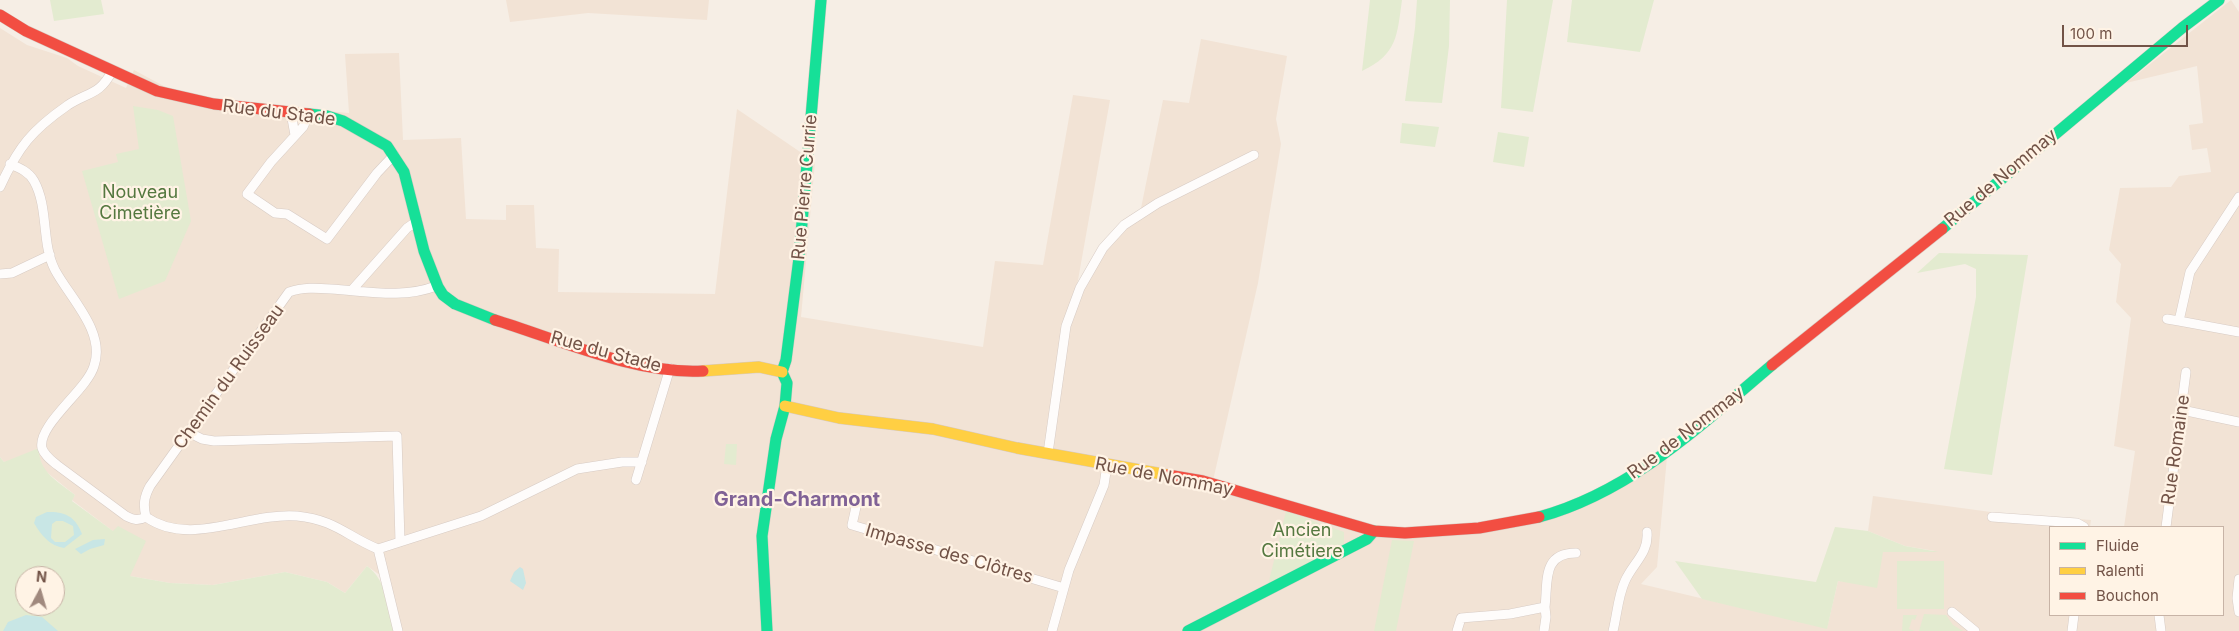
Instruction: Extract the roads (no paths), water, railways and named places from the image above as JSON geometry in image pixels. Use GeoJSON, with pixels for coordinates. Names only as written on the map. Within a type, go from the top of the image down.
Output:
{"type":"FeatureCollection","features":[{"type":"Feature","properties":{"kind":"street","name":"Rue Pierre Currie"},"geometry":{"type":"LineString","coordinates":[[782,372],[786,360],[799,258],[821,0]]}},
{"type":"Feature","properties":{"kind":"street","name":"Rue de Nommay"},"geometry":{"type":"LineString","coordinates":[[785,406],[839,418],[933,429],[1107,465],[1203,481],[1374,531],[1435,532],[1519,522],[1568,508],[1606,492],[1661,458],[2218,0]]}},
{"type":"Feature","properties":{"kind":"street","name":"Rue du Stade"},"geometry":{"type":"LineString","coordinates":[[0,15],[26,31],[157,91],[192,101],[341,119],[386,145],[404,172],[426,258],[436,286],[447,298],[478,314],[585,349],[644,364],[696,371],[754,367],[773,368],[782,372]]}},
{"type":"Feature","properties":{"kind":"street"},"geometry":{"type":"LineString","coordinates":[[0,187],[10,164],[30,135],[70,104],[99,90],[107,81],[112,71]]}},
{"type":"Feature","properties":{"kind":"street"},"geometry":{"type":"LineString","coordinates":[[291,113],[295,135]]}},
{"type":"Feature","properties":{"kind":"street"},"geometry":{"type":"LineString","coordinates":[[309,114],[306,122],[271,162],[247,194],[275,213],[287,214],[327,239],[377,173],[394,155]]}},
{"type":"Feature","properties":{"kind":"street"},"geometry":{"type":"LineString","coordinates":[[1048,453],[1066,326],[1080,288],[1103,248],[1124,225],[1158,203],[1254,155]]}},
{"type":"Feature","properties":{"kind":"street"},"geometry":{"type":"LineString","coordinates":[[10,164],[26,171],[38,190],[54,269],[91,327],[96,355],[95,366],[86,382],[49,426],[43,436],[42,447],[47,456],[57,465],[133,520],[140,520],[146,517],[154,523],[169,529],[185,530],[257,518],[303,517],[334,525],[378,549],[481,516],[547,482],[577,469],[622,462],[642,462]]}},
{"type":"Feature","properties":{"kind":"street"},"geometry":{"type":"LineString","coordinates":[[2179,320],[2190,272],[2239,198]]}},
{"type":"Feature","properties":{"kind":"street"},"geometry":{"type":"LineString","coordinates":[[352,290],[407,228],[417,221]]}},
{"type":"Feature","properties":{"kind":"street"},"geometry":{"type":"LineString","coordinates":[[0,274],[12,273],[50,255]]}},
{"type":"Feature","properties":{"kind":"street","name":"Chemin du Ruisseau"},"geometry":{"type":"LineString","coordinates":[[146,517],[144,507],[147,492],[289,292],[298,289],[352,290],[400,294],[423,291],[436,286]]}},
{"type":"Feature","properties":{"kind":"street"},"geometry":{"type":"LineString","coordinates":[[2167,318],[2239,332]]}},
{"type":"Feature","properties":{"kind":"street"},"geometry":{"type":"LineString","coordinates":[[636,480],[670,368]]}},
{"type":"Feature","properties":{"kind":"street"},"geometry":{"type":"LineString","coordinates":[[768,631],[762,536],[776,439],[785,406],[787,383],[782,372]]}},
{"type":"Feature","properties":{"kind":"street","name":"Rue Romaine"},"geometry":{"type":"LineString","coordinates":[[2166,526],[2186,372]]}},
{"type":"Feature","properties":{"kind":"street"},"geometry":{"type":"LineString","coordinates":[[2182,410],[2239,422]]}},
{"type":"Feature","properties":{"kind":"street"},"geometry":{"type":"LineString","coordinates":[[190,432],[202,439],[214,441],[397,436],[400,542]]}},
{"type":"Feature","properties":{"kind":"street"},"geometry":{"type":"LineString","coordinates":[[1052,631],[1069,570],[1104,485],[1107,465]]}},
{"type":"Feature","properties":{"kind":"street","name":"Impasse des Clôtres"},"geometry":{"type":"LineString","coordinates":[[856,507],[852,525],[1064,588]]}},
{"type":"Feature","properties":{"kind":"street"},"geometry":{"type":"LineString","coordinates":[[1992,516],[2077,523],[2082,526]]}},
{"type":"Feature","properties":{"kind":"street"},"geometry":{"type":"LineString","coordinates":[[1188,631],[1367,538],[1374,531]]}},
{"type":"Feature","properties":{"kind":"street"},"geometry":{"type":"LineString","coordinates":[[1613,631],[1625,581],[1646,550],[1648,543],[1647,532]]}},
{"type":"Feature","properties":{"kind":"street"},"geometry":{"type":"LineString","coordinates":[[378,549],[398,631]]}},
{"type":"Feature","properties":{"kind":"street"},"geometry":{"type":"LineString","coordinates":[[1544,631],[1550,565],[1562,553],[1576,553]]}},
{"type":"Feature","properties":{"kind":"street"},"geometry":{"type":"LineString","coordinates":[[2239,579],[2237,598],[2239,612]]}},
{"type":"Feature","properties":{"kind":"street"},"geometry":{"type":"LineString","coordinates":[[1457,631],[1461,618],[1510,614],[1545,607]]}},
{"type":"Feature","properties":{"kind":"street"},"geometry":{"type":"LineString","coordinates":[[1952,612],[1975,631]]}},
{"type":"Feature","properties":{"kind":"street"},"geometry":{"type":"LineString","coordinates":[[2072,631],[2074,616]]}},
{"type":"Feature","properties":{"kind":"street"},"geometry":{"type":"LineString","coordinates":[[2159,616],[2161,631]]}},
{"type":"Feature","properties":{"kind":"water"},"geometry":{"type":"Polygon","coordinates":[[[47,512],[64,514],[77,523],[82,534],[64,548],[59,547],[46,539],[40,532],[34,523],[36,517],[47,512]],[[56,521],[52,524],[51,538],[55,542],[65,542],[74,535],[73,526],[63,521],[56,521]]]}},
{"type":"Feature","properties":{"kind":"water"},"geometry":{"type":"Polygon","coordinates":[[[105,539],[104,545],[81,554],[75,549],[93,540],[105,539]]]}},
{"type":"Feature","properties":{"kind":"water"},"geometry":{"type":"Polygon","coordinates":[[[520,567],[523,569],[526,583],[523,590],[510,581],[514,572],[520,567]]]}},
{"type":"Feature","properties":{"kind":"water"},"geometry":{"type":"Polygon","coordinates":[[[23,616],[42,617],[58,631],[3,631],[8,622],[23,616]]]}},
{"type":"Feature","properties":{"kind":"district","name":"Grand-Charmont"},"geometry":{"type":"Point","coordinates":[797,500]}},
{"type":"Feature","properties":{"kind":"park label","name":"Nouveau Cimetière"},"geometry":{"type":"Point","coordinates":[140,203]}},
{"type":"Feature","properties":{"kind":"park label","name":"Ancien Cimétiere"},"geometry":{"type":"Point","coordinates":[1302,541]}}]}
